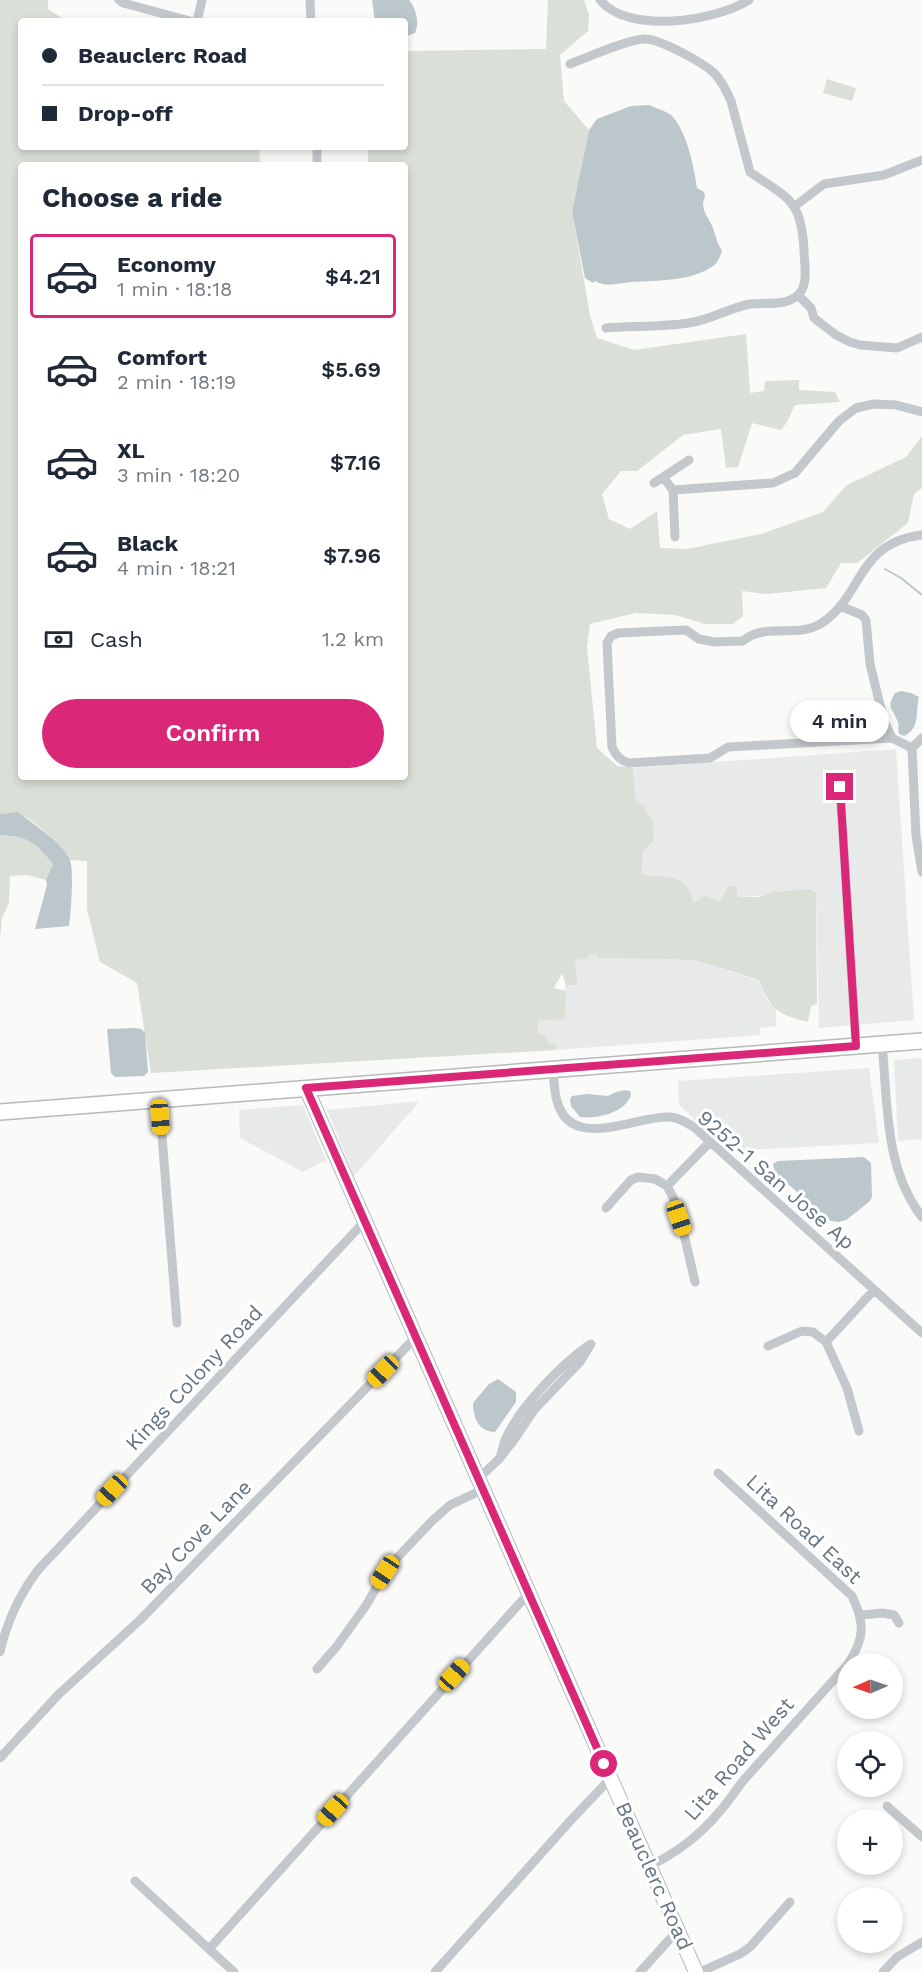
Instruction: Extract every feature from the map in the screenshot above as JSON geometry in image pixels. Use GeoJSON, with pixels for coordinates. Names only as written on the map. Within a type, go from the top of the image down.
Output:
{"type":"FeatureCollection","features":[{"type":"Feature","properties":{"kind":"main road"},"geometry":{"type":"LineString","coordinates":[[0,1112],[922,1041]]}},
{"type":"Feature","properties":{"kind":"street"},"geometry":{"type":"LineString","coordinates":[[119,0],[179,18]]}},
{"type":"Feature","properties":{"kind":"street"},"geometry":{"type":"LineString","coordinates":[[198,18],[202,0]]}},
{"type":"Feature","properties":{"kind":"street"},"geometry":{"type":"LineString","coordinates":[[310,0],[311,18]]}},
{"type":"Feature","properties":{"kind":"street"},"geometry":{"type":"LineString","coordinates":[[600,0],[607,8],[619,15],[646,21],[668,21],[718,15],[749,0]]}},
{"type":"Feature","properties":{"kind":"street"},"geometry":{"type":"LineString","coordinates":[[644,38],[646,21]]}},
{"type":"Feature","properties":{"kind":"street"},"geometry":{"type":"LineString","coordinates":[[570,64],[644,38],[661,42],[705,67],[715,74],[732,101],[750,172],[787,197],[795,206],[801,220],[805,280],[798,295],[781,302],[749,304],[690,323],[606,328]]}},
{"type":"Feature","properties":{"kind":"street"},"geometry":{"type":"LineString","coordinates":[[795,206],[824,184],[884,175],[922,160]]}},
{"type":"Feature","properties":{"kind":"street"},"geometry":{"type":"LineString","coordinates":[[798,295],[811,308],[814,318],[836,335],[850,342],[897,348],[922,337]]}},
{"type":"Feature","properties":{"kind":"street"},"geometry":{"type":"LineString","coordinates":[[673,490],[773,483],[781,480],[795,473],[839,421],[856,408],[874,404],[896,405],[922,412]]}},
{"type":"Feature","properties":{"kind":"street"},"geometry":{"type":"LineString","coordinates":[[654,483],[689,460]]}},
{"type":"Feature","properties":{"kind":"street"},"geometry":{"type":"LineString","coordinates":[[663,477],[673,490],[675,537]]}},
{"type":"Feature","properties":{"kind":"street"},"geometry":{"type":"LineString","coordinates":[[912,748],[892,738],[728,747],[710,758],[629,763],[621,760],[612,747],[606,650],[611,636],[618,633],[686,630],[699,639],[714,642],[743,641],[752,633],[812,628],[823,622],[840,606],[870,561],[878,553],[898,542],[922,535]]}},
{"type":"Feature","properties":{"kind":"street"},"geometry":{"type":"LineString","coordinates":[[840,606],[862,615],[866,620],[874,687],[884,721],[892,738]]}},
{"type":"Feature","properties":{"kind":"street"},"geometry":{"type":"LineString","coordinates":[[922,738],[912,748],[916,836],[922,872]]}},
{"type":"Feature","properties":{"kind":"street"},"geometry":{"type":"LineString","coordinates":[[840,787],[856,1046]]}},
{"type":"Feature","properties":{"kind":"street"},"geometry":{"type":"LineString","coordinates":[[882,1044],[894,1157],[907,1195],[922,1216]]}},
{"type":"Feature","properties":{"kind":"street","name":"9252-1 San Jose Ap"},"geometry":{"type":"LineString","coordinates":[[553,1069],[559,1108],[574,1124],[592,1129],[668,1117],[686,1122],[922,1333]]}},
{"type":"Feature","properties":{"kind":"street","name":"Beauclerc Road"},"geometry":{"type":"LineString","coordinates":[[306,1088],[610,1779],[698,1972]]}},
{"type":"Feature","properties":{"kind":"street"},"geometry":{"type":"LineString","coordinates":[[159,1099],[177,1323]]}},
{"type":"Feature","properties":{"kind":"street"},"geometry":{"type":"LineString","coordinates":[[667,1186],[710,1142]]}},
{"type":"Feature","properties":{"kind":"street"},"geometry":{"type":"LineString","coordinates":[[606,1208],[631,1180],[638,1177],[655,1179],[667,1186],[673,1197],[683,1230],[695,1282]]}},
{"type":"Feature","properties":{"kind":"street","name":"Kings Colony Road"},"geometry":{"type":"LineString","coordinates":[[0,1652],[16,1604],[38,1570],[364,1222]]}},
{"type":"Feature","properties":{"kind":"street"},"geometry":{"type":"LineString","coordinates":[[826,1342],[874,1290]]}},
{"type":"Feature","properties":{"kind":"street"},"geometry":{"type":"LineString","coordinates":[[768,1346],[802,1331],[813,1332],[826,1342],[847,1388],[859,1431]]}},
{"type":"Feature","properties":{"kind":"street","name":"Bay Cove Lane"},"geometry":{"type":"LineString","coordinates":[[0,1758],[59,1694],[140,1620],[415,1338]]}},
{"type":"Feature","properties":{"kind":"street"},"geometry":{"type":"LineString","coordinates":[[317,1669],[337,1646],[367,1604],[385,1572],[432,1521],[450,1505],[480,1485],[514,1440],[543,1394],[574,1355],[591,1344],[580,1362],[543,1394]]}},
{"type":"Feature","properties":{"kind":"street","name":"Lita Road East"},"geometry":{"type":"LineString","coordinates":[[718,1473],[845,1588],[852,1596],[861,1615]]}},
{"type":"Feature","properties":{"kind":"street"},"geometry":{"type":"LineString","coordinates":[[209,1949],[528,1593]]}},
{"type":"Feature","properties":{"kind":"street"},"geometry":{"type":"LineString","coordinates":[[861,1615],[883,1613],[894,1616],[899,1623]]}},
{"type":"Feature","properties":{"kind":"street","name":"Lita Road West"},"geometry":{"type":"LineString","coordinates":[[854,1653],[859,1643],[861,1615]]}},
{"type":"Feature","properties":{"kind":"street","name":"Lita Road West"},"geometry":{"type":"LineString","coordinates":[[649,1866],[673,1855],[701,1831],[837,1676]]}},
{"type":"Feature","properties":{"kind":"street"},"geometry":{"type":"LineString","coordinates":[[435,1972],[610,1779]]}},
{"type":"Feature","properties":{"kind":"street"},"geometry":{"type":"LineString","coordinates":[[887,1806],[922,1837]]}},
{"type":"Feature","properties":{"kind":"street"},"geometry":{"type":"LineString","coordinates":[[135,1881],[234,1972]]}},
{"type":"Feature","properties":{"kind":"street"},"geometry":{"type":"LineString","coordinates":[[698,1972],[740,1954],[750,1947],[790,1902]]}},
{"type":"Feature","properties":{"kind":"street"},"geometry":{"type":"LineString","coordinates":[[640,1972],[678,1930]]}},
{"type":"Feature","properties":{"kind":"street"},"geometry":{"type":"LineString","coordinates":[[883,1972],[897,1957],[922,1942]]}},
{"type":"Feature","properties":{"kind":"shaded area"},"geometry":{"type":"Polygon","coordinates":[[[0,0],[48,0],[48,9],[62,18],[18,18],[18,150],[259,150],[260,162],[18,162],[18,780],[408,780],[408,162],[368,162],[368,150],[408,150],[408,51],[546,49],[548,0],[584,0],[589,15],[588,31],[560,55],[564,101],[589,130],[572,212],[590,315],[597,338],[634,350],[746,334],[750,393],[764,391],[765,381],[799,380],[799,390],[835,392],[840,402],[795,405],[781,430],[752,423],[738,467],[726,468],[721,429],[683,435],[637,471],[621,471],[602,494],[609,519],[630,529],[657,511],[660,548],[687,549],[761,534],[823,512],[847,485],[906,457],[922,436],[922,488],[914,494],[908,523],[857,563],[841,563],[826,588],[767,594],[742,591],[743,616],[733,624],[705,624],[675,615],[635,613],[590,624],[587,647],[597,748],[617,766],[633,768],[636,803],[645,805],[647,814],[653,822],[654,840],[643,851],[641,873],[676,879],[686,885],[694,903],[704,896],[720,901],[729,886],[736,886],[738,897],[759,897],[774,892],[810,889],[816,893],[817,1004],[811,1006],[808,1022],[776,1009],[767,998],[759,980],[695,960],[598,958],[596,954],[575,960],[577,984],[566,986],[562,973],[554,988],[566,991],[565,1019],[538,1021],[538,1033],[547,1037],[548,1044],[556,1043],[556,1050],[151,1073],[137,983],[100,962],[87,909],[87,861],[70,860],[48,834],[34,822],[17,813],[0,814],[0,0]]]}},
{"type":"Feature","properties":{"kind":"shaded area"},"geometry":{"type":"Polygon","coordinates":[[[372,0],[409,0],[416,16],[415,33],[408,36],[408,18],[375,18],[372,0]]]}},
{"type":"Feature","properties":{"kind":"shaded area"},"geometry":{"type":"Polygon","coordinates":[[[827,79],[856,88],[852,101],[823,93],[827,79]]]}},
{"type":"Feature","properties":{"kind":"shaded area"},"geometry":{"type":"Polygon","coordinates":[[[649,105],[671,115],[681,130],[692,160],[697,188],[704,192],[704,209],[722,251],[713,266],[684,278],[613,284],[595,281],[593,283],[585,278],[572,212],[589,130],[597,119],[631,106],[649,105]]]}},
{"type":"Feature","properties":{"kind":"shaded area"},"geometry":{"type":"Polygon","coordinates":[[[901,691],[919,697],[915,724],[904,736],[899,734],[898,722],[890,705],[895,693],[901,691]]]}},
{"type":"Feature","properties":{"kind":"shaded area"},"geometry":{"type":"Polygon","coordinates":[[[896,749],[914,1020],[819,1028],[816,893],[737,897],[694,903],[641,873],[633,768],[896,749]]]}},
{"type":"Feature","properties":{"kind":"shaded area"},"geometry":{"type":"Polygon","coordinates":[[[17,812],[54,841],[70,860],[72,882],[69,926],[35,929],[47,885],[46,880],[53,864],[36,845],[18,837],[0,835],[0,814],[17,812]]]}},
{"type":"Feature","properties":{"kind":"shaded area"},"geometry":{"type":"Polygon","coordinates":[[[0,835],[18,837],[36,845],[53,864],[46,880],[27,875],[10,876],[9,903],[2,918],[0,940],[0,835]]]}},
{"type":"Feature","properties":{"kind":"shaded area"},"geometry":{"type":"Polygon","coordinates":[[[588,954],[596,954],[598,958],[695,960],[759,981],[768,1002],[776,1008],[776,1026],[760,1028],[760,1035],[556,1050],[556,1043],[547,1044],[538,1033],[538,1021],[565,1019],[565,986],[575,960],[588,954]]]}},
{"type":"Feature","properties":{"kind":"shaded area"},"geometry":{"type":"Polygon","coordinates":[[[135,1028],[145,1033],[148,1072],[144,1076],[115,1077],[111,1073],[107,1029],[135,1028]]]}},
{"type":"Feature","properties":{"kind":"shaded area"},"geometry":{"type":"Polygon","coordinates":[[[922,1058],[922,1139],[898,1141],[894,1060],[922,1058]]]}},
{"type":"Feature","properties":{"kind":"shaded area"},"geometry":{"type":"Polygon","coordinates":[[[869,1068],[879,1143],[728,1151],[679,1105],[678,1081],[869,1068]]]}},
{"type":"Feature","properties":{"kind":"shaded area"},"geometry":{"type":"Polygon","coordinates":[[[625,1090],[630,1091],[628,1101],[610,1114],[580,1117],[571,1106],[572,1096],[587,1094],[608,1096],[625,1090]]]}},
{"type":"Feature","properties":{"kind":"shaded area"},"geometry":{"type":"Polygon","coordinates":[[[420,1101],[354,1176],[327,1110],[420,1101]]]}},
{"type":"Feature","properties":{"kind":"shaded area"},"geometry":{"type":"Polygon","coordinates":[[[303,1105],[326,1160],[303,1172],[240,1138],[239,1110],[303,1105]]]}},
{"type":"Feature","properties":{"kind":"shaded area"},"geometry":{"type":"Polygon","coordinates":[[[864,1157],[871,1163],[872,1197],[846,1220],[839,1222],[831,1221],[775,1173],[773,1164],[778,1161],[864,1157]]]}},
{"type":"Feature","properties":{"kind":"shaded area"},"geometry":{"type":"Polygon","coordinates":[[[498,1379],[516,1392],[516,1402],[495,1432],[481,1427],[474,1414],[473,1403],[489,1384],[498,1379]]]}},
{"type":"Feature","properties":{"kind":"waterway"},"geometry":{"type":"LineString","coordinates":[[885,569],[901,578],[922,595]]}},
{"type":"Feature","properties":{"kind":"route"},"geometry":{"type":"LineString","coordinates":[[604,1764],[306,1088],[856,1046],[840,787]]}}]}
